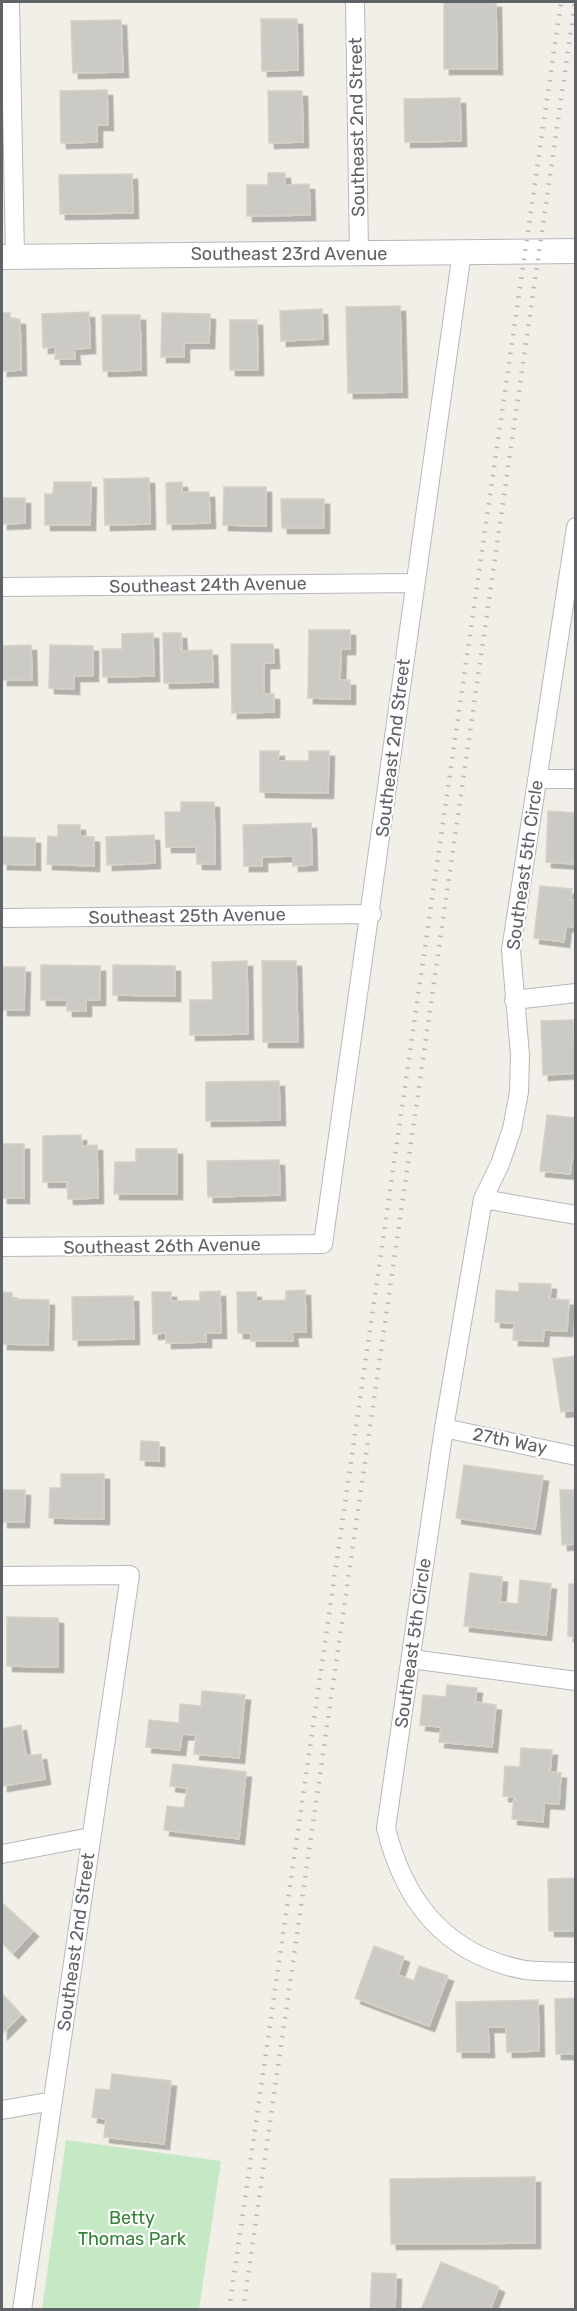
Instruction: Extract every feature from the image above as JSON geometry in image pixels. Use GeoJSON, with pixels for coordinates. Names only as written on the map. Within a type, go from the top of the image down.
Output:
{"type":"FeatureCollection","features":[{"type":"Feature","properties":{"kind":"street"},"geometry":{"type":"LineString","coordinates":[[8,256],[10,2]]}},
{"type":"Feature","properties":{"kind":"street","name":"Southeast 2nd Street"},"geometry":{"type":"LineString","coordinates":[[355,2],[359,253]]}},
{"type":"Feature","properties":{"kind":"street","name":"Southeast 23rd Avenue"},"geometry":{"type":"LineString","coordinates":[[8,256],[576,251]]}},
{"type":"Feature","properties":{"kind":"street","name":"Southeast 2nd Street"},"geometry":{"type":"LineString","coordinates":[[322,1244],[372,914],[414,583],[462,252]]}},
{"type":"Feature","properties":{"kind":"street","name":"Southeast 5th Circle"},"geometry":{"type":"LineString","coordinates":[[576,527],[512,950],[514,1000],[520,1055],[519,1092],[512,1129],[500,1164],[483,1199],[444,1428],[386,1828],[401,1878],[433,1922],[477,1954],[528,1970],[576,1972]]}},
{"type":"Feature","properties":{"kind":"street","name":"Southeast 24th Avenue"},"geometry":{"type":"LineString","coordinates":[[2,587],[414,583]]}},
{"type":"Feature","properties":{"kind":"street"},"geometry":{"type":"LineString","coordinates":[[537,779],[576,779]]}},
{"type":"Feature","properties":{"kind":"street","name":"Southeast 25th Avenue"},"geometry":{"type":"LineString","coordinates":[[2,918],[372,914]]}},
{"type":"Feature","properties":{"kind":"street"},"geometry":{"type":"LineString","coordinates":[[514,1000],[576,993]]}},
{"type":"Feature","properties":{"kind":"street"},"geometry":{"type":"LineString","coordinates":[[483,1199],[576,1215]]}},
{"type":"Feature","properties":{"kind":"street","name":"Southeast 26th Avenue"},"geometry":{"type":"LineString","coordinates":[[2,1247],[322,1244]]}},
{"type":"Feature","properties":{"kind":"street","name":"27th Way"},"geometry":{"type":"LineString","coordinates":[[444,1428],[576,1456]]}},
{"type":"Feature","properties":{"kind":"street","name":"Southeast 2nd Street"},"geometry":{"type":"LineString","coordinates":[[2,1576],[130,1575],[22,2310]]}},
{"type":"Feature","properties":{"kind":"street"},"geometry":{"type":"LineString","coordinates":[[411,1659],[576,1681]]}},
{"type":"Feature","properties":{"kind":"street"},"geometry":{"type":"LineString","coordinates":[[2,1854],[91,1838]]}},
{"type":"Feature","properties":{"kind":"street"},"geometry":{"type":"LineString","coordinates":[[2,2110],[53,2100]]}},
{"type":"Feature","properties":{"kind":"green space","name":"Betty Thomas Park"},"geometry":{"type":"Polygon","coordinates":[[[66,2140],[221,2161],[199,2309],[42,2309],[66,2140]]]}},
{"type":"Feature","properties":{"kind":"building"},"geometry":{"type":"Polygon","coordinates":[[[444,2],[496,2],[497,69],[444,69],[444,2]]]}},
{"type":"Feature","properties":{"kind":"building"},"geometry":{"type":"Polygon","coordinates":[[[261,19],[297,19],[298,70],[262,71],[261,19]]]}},
{"type":"Feature","properties":{"kind":"building"},"geometry":{"type":"Polygon","coordinates":[[[121,20],[123,72],[73,73],[71,21],[121,20]]]}},
{"type":"Feature","properties":{"kind":"building"},"geometry":{"type":"Polygon","coordinates":[[[107,90],[108,125],[97,125],[97,142],[61,143],[60,91],[107,90]]]}},
{"type":"Feature","properties":{"kind":"building"},"geometry":{"type":"Polygon","coordinates":[[[268,91],[302,91],[303,142],[269,143],[268,91]]]}},
{"type":"Feature","properties":{"kind":"building"},"geometry":{"type":"Polygon","coordinates":[[[460,98],[461,141],[405,142],[404,99],[460,98]]]}},
{"type":"Feature","properties":{"kind":"building"},"geometry":{"type":"Polygon","coordinates":[[[268,173],[285,173],[285,185],[309,184],[310,215],[247,216],[247,185],[268,185],[268,173]]]}},
{"type":"Feature","properties":{"kind":"building"},"geometry":{"type":"Polygon","coordinates":[[[132,174],[133,213],[60,214],[59,175],[132,174]]]}},
{"type":"Feature","properties":{"kind":"building"},"geometry":{"type":"Polygon","coordinates":[[[400,306],[402,392],[348,393],[346,307],[400,306]]]}},
{"type":"Feature","properties":{"kind":"building"},"geometry":{"type":"Polygon","coordinates":[[[322,309],[323,339],[281,341],[280,311],[322,309]]]}},
{"type":"Feature","properties":{"kind":"building"},"geometry":{"type":"Polygon","coordinates":[[[89,312],[90,348],[74,349],[75,359],[55,359],[55,347],[43,348],[42,314],[89,312]]]}},
{"type":"Feature","properties":{"kind":"building"},"geometry":{"type":"Polygon","coordinates":[[[2,313],[10,313],[10,319],[20,319],[21,370],[2,371],[2,313]]]}},
{"type":"Feature","properties":{"kind":"building"},"geometry":{"type":"Polygon","coordinates":[[[162,313],[210,314],[209,343],[184,343],[184,357],[161,357],[162,313]]]}},
{"type":"Feature","properties":{"kind":"building"},"geometry":{"type":"Polygon","coordinates":[[[102,315],[140,315],[141,370],[103,371],[102,315]]]}},
{"type":"Feature","properties":{"kind":"building"},"geometry":{"type":"Polygon","coordinates":[[[230,320],[257,320],[258,370],[230,370],[230,320]]]}},
{"type":"Feature","properties":{"kind":"building"},"geometry":{"type":"Polygon","coordinates":[[[149,478],[150,524],[105,525],[104,479],[149,478]]]}},
{"type":"Feature","properties":{"kind":"building"},"geometry":{"type":"Polygon","coordinates":[[[54,482],[91,482],[90,525],[45,525],[45,494],[53,494],[54,482]]]}},
{"type":"Feature","properties":{"kind":"building"},"geometry":{"type":"Polygon","coordinates":[[[182,482],[182,492],[209,492],[210,523],[167,524],[166,483],[182,482]]]}},
{"type":"Feature","properties":{"kind":"building"},"geometry":{"type":"Polygon","coordinates":[[[224,487],[266,487],[266,526],[223,525],[224,487]]]}},
{"type":"Feature","properties":{"kind":"building"},"geometry":{"type":"Polygon","coordinates":[[[2,498],[25,498],[25,523],[2,524],[2,498]]]}},
{"type":"Feature","properties":{"kind":"building"},"geometry":{"type":"Polygon","coordinates":[[[281,499],[324,499],[324,528],[282,528],[281,499]]]}},
{"type":"Feature","properties":{"kind":"building"},"geometry":{"type":"Polygon","coordinates":[[[309,630],[350,630],[350,649],[341,649],[340,680],[350,680],[350,699],[308,698],[309,630]]]}},
{"type":"Feature","properties":{"kind":"building"},"geometry":{"type":"Polygon","coordinates":[[[153,633],[154,676],[103,677],[102,649],[122,649],[122,634],[153,633]]]}},
{"type":"Feature","properties":{"kind":"building"},"geometry":{"type":"Polygon","coordinates":[[[163,633],[181,633],[182,651],[212,650],[213,682],[164,683],[163,633]]]}},
{"type":"Feature","properties":{"kind":"building"},"geometry":{"type":"Polygon","coordinates":[[[231,644],[273,644],[274,663],[264,663],[264,694],[274,694],[274,712],[232,713],[231,644]]]}},
{"type":"Feature","properties":{"kind":"building"},"geometry":{"type":"Polygon","coordinates":[[[31,645],[32,680],[2,680],[2,646],[31,645]]]}},
{"type":"Feature","properties":{"kind":"building"},"geometry":{"type":"Polygon","coordinates":[[[50,645],[93,646],[93,676],[74,676],[74,689],[49,688],[50,645]]]}},
{"type":"Feature","properties":{"kind":"building"},"geometry":{"type":"Polygon","coordinates":[[[260,751],[279,751],[278,761],[309,761],[309,751],[329,751],[328,793],[260,792],[260,751]]]}},
{"type":"Feature","properties":{"kind":"building"},"geometry":{"type":"Polygon","coordinates":[[[181,802],[214,802],[215,864],[197,864],[196,847],[166,847],[165,812],[181,812],[181,802]]]}},
{"type":"Feature","properties":{"kind":"building"},"geometry":{"type":"Polygon","coordinates":[[[548,811],[576,813],[576,864],[546,862],[548,811]]]}},
{"type":"Feature","properties":{"kind":"building"},"geometry":{"type":"Polygon","coordinates":[[[311,823],[312,865],[293,866],[293,856],[262,857],[262,866],[244,866],[243,825],[311,823]]]}},
{"type":"Feature","properties":{"kind":"building"},"geometry":{"type":"Polygon","coordinates":[[[58,825],[80,825],[80,836],[94,837],[94,866],[47,864],[48,836],[58,837],[58,825]]]}},
{"type":"Feature","properties":{"kind":"building"},"geometry":{"type":"Polygon","coordinates":[[[154,835],[155,863],[107,865],[106,837],[154,835]]]}},
{"type":"Feature","properties":{"kind":"building"},"geometry":{"type":"Polygon","coordinates":[[[2,837],[35,838],[35,865],[2,864],[2,837]]]}},
{"type":"Feature","properties":{"kind":"building"},"geometry":{"type":"Polygon","coordinates":[[[540,886],[572,889],[571,900],[576,901],[576,927],[566,926],[564,942],[534,938],[540,886]]]}},
{"type":"Feature","properties":{"kind":"building"},"geometry":{"type":"Polygon","coordinates":[[[247,961],[248,1034],[190,1035],[190,1000],[213,1000],[212,962],[247,961]]]}},
{"type":"Feature","properties":{"kind":"building"},"geometry":{"type":"Polygon","coordinates":[[[262,961],[296,961],[298,1042],[263,1042],[262,961]]]}},
{"type":"Feature","properties":{"kind":"building"},"geometry":{"type":"Polygon","coordinates":[[[41,965],[100,966],[100,1000],[86,1000],[86,1011],[67,1011],[67,1000],[41,1000],[41,965]]]}},
{"type":"Feature","properties":{"kind":"building"},"geometry":{"type":"Polygon","coordinates":[[[113,965],[175,966],[175,996],[113,995],[113,965]]]}},
{"type":"Feature","properties":{"kind":"building"},"geometry":{"type":"Polygon","coordinates":[[[2,967],[25,967],[24,1010],[2,1010],[2,967]]]}},
{"type":"Feature","properties":{"kind":"building"},"geometry":{"type":"Polygon","coordinates":[[[573,1020],[576,1073],[543,1075],[541,1021],[573,1020]]]}},
{"type":"Feature","properties":{"kind":"building"},"geometry":{"type":"Polygon","coordinates":[[[279,1081],[280,1120],[206,1121],[206,1082],[279,1081]]]}},
{"type":"Feature","properties":{"kind":"building"},"geometry":{"type":"Polygon","coordinates":[[[547,1115],[576,1118],[576,1158],[572,1158],[570,1174],[540,1171],[547,1115]]]}},
{"type":"Feature","properties":{"kind":"building"},"geometry":{"type":"Polygon","coordinates":[[[81,1135],[82,1146],[97,1145],[98,1198],[68,1199],[67,1182],[43,1182],[43,1136],[81,1135]]]}},
{"type":"Feature","properties":{"kind":"building"},"geometry":{"type":"Polygon","coordinates":[[[2,1144],[24,1144],[24,1198],[2,1198],[2,1144]]]}},
{"type":"Feature","properties":{"kind":"building"},"geometry":{"type":"Polygon","coordinates":[[[136,1149],[177,1149],[177,1194],[114,1194],[115,1162],[136,1162],[136,1149]]]}},
{"type":"Feature","properties":{"kind":"building"},"geometry":{"type":"Polygon","coordinates":[[[279,1160],[280,1195],[208,1197],[207,1161],[279,1160]]]}},
{"type":"Feature","properties":{"kind":"building"},"geometry":{"type":"Polygon","coordinates":[[[519,1283],[551,1284],[550,1299],[569,1300],[567,1331],[544,1330],[543,1341],[513,1340],[514,1323],[495,1322],[496,1290],[519,1292],[519,1283]]]}},
{"type":"Feature","properties":{"kind":"building"},"geometry":{"type":"Polygon","coordinates":[[[305,1290],[306,1332],[292,1332],[293,1341],[251,1341],[251,1333],[238,1333],[237,1292],[256,1292],[256,1301],[286,1300],[286,1291],[305,1290]]]}},
{"type":"Feature","properties":{"kind":"building"},"geometry":{"type":"Polygon","coordinates":[[[220,1291],[221,1333],[206,1333],[206,1342],[166,1343],[166,1333],[153,1334],[152,1292],[171,1292],[171,1301],[200,1301],[200,1292],[220,1291]]]}},
{"type":"Feature","properties":{"kind":"building"},"geometry":{"type":"Polygon","coordinates":[[[2,1292],[12,1293],[12,1299],[49,1300],[48,1345],[2,1344],[2,1292]]]}},
{"type":"Feature","properties":{"kind":"building"},"geometry":{"type":"Polygon","coordinates":[[[133,1296],[134,1339],[73,1340],[72,1297],[133,1296]]]}},
{"type":"Feature","properties":{"kind":"building"},"geometry":{"type":"Polygon","coordinates":[[[576,1356],[576,1410],[561,1412],[553,1359],[576,1356]]]}},
{"type":"Feature","properties":{"kind":"building"},"geometry":{"type":"Polygon","coordinates":[[[141,1441],[159,1442],[159,1461],[140,1460],[141,1441]]]}},
{"type":"Feature","properties":{"kind":"building"},"geometry":{"type":"Polygon","coordinates":[[[464,1465],[543,1476],[535,1529],[456,1518],[464,1465]]]}},
{"type":"Feature","properties":{"kind":"building"},"geometry":{"type":"Polygon","coordinates":[[[61,1474],[104,1474],[104,1519],[49,1518],[50,1488],[61,1488],[61,1474]]]}},
{"type":"Feature","properties":{"kind":"building"},"geometry":{"type":"Polygon","coordinates":[[[2,1490],[25,1490],[24,1522],[2,1522],[2,1490]]]}},
{"type":"Feature","properties":{"kind":"building"},"geometry":{"type":"Polygon","coordinates":[[[560,1490],[576,1490],[576,1544],[562,1545],[560,1490]]]}},
{"type":"Feature","properties":{"kind":"building"},"geometry":{"type":"Polygon","coordinates":[[[470,1573],[502,1577],[500,1602],[518,1604],[520,1580],[551,1584],[546,1635],[464,1626],[470,1573]]]}},
{"type":"Feature","properties":{"kind":"building"},"geometry":{"type":"Polygon","coordinates":[[[569,1584],[576,1584],[576,1637],[568,1636],[569,1584]]]}},
{"type":"Feature","properties":{"kind":"building"},"geometry":{"type":"Polygon","coordinates":[[[7,1617],[58,1618],[58,1667],[7,1666],[7,1617]]]}},
{"type":"Feature","properties":{"kind":"building"},"geometry":{"type":"Polygon","coordinates":[[[447,1685],[477,1688],[475,1702],[496,1705],[492,1747],[439,1742],[441,1727],[420,1725],[423,1695],[446,1697],[447,1685]]]}},
{"type":"Feature","properties":{"kind":"building"},"geometry":{"type":"Polygon","coordinates":[[[202,1691],[245,1695],[239,1758],[194,1754],[196,1735],[182,1734],[180,1750],[146,1747],[149,1720],[179,1723],[180,1704],[201,1706],[202,1691]]]}},
{"type":"Feature","properties":{"kind":"building"},"geometry":{"type":"Polygon","coordinates":[[[21,1725],[26,1756],[41,1754],[45,1779],[2,1786],[2,1729],[21,1725]]]}},
{"type":"Feature","properties":{"kind":"building"},"geometry":{"type":"Polygon","coordinates":[[[521,1748],[552,1750],[550,1772],[561,1773],[559,1804],[544,1803],[543,1822],[512,1819],[514,1797],[503,1796],[505,1766],[520,1767],[521,1748]]]}},
{"type":"Feature","properties":{"kind":"building"},"geometry":{"type":"Polygon","coordinates":[[[173,1764],[246,1772],[239,1839],[164,1830],[167,1806],[184,1808],[187,1788],[170,1786],[173,1764]]]}},
{"type":"Feature","properties":{"kind":"building"},"geometry":{"type":"Polygon","coordinates":[[[576,1878],[576,1931],[549,1931],[548,1879],[576,1878]]]}},
{"type":"Feature","properties":{"kind":"building"},"geometry":{"type":"Polygon","coordinates":[[[2,1903],[33,1931],[13,1953],[2,1943],[2,1903]]]}},
{"type":"Feature","properties":{"kind":"building"},"geometry":{"type":"Polygon","coordinates":[[[374,1946],[404,1957],[398,1975],[414,1981],[419,1966],[448,1976],[429,2026],[355,1998],[374,1946]]]}},
{"type":"Feature","properties":{"kind":"building"},"geometry":{"type":"Polygon","coordinates":[[[2,1994],[21,2015],[2,2034],[2,1994]]]}},
{"type":"Feature","properties":{"kind":"building"},"geometry":{"type":"Polygon","coordinates":[[[576,1998],[576,2054],[556,2054],[555,1999],[576,1998]]]}},
{"type":"Feature","properties":{"kind":"building"},"geometry":{"type":"Polygon","coordinates":[[[538,2000],[539,2051],[507,2052],[506,2027],[488,2027],[489,2052],[457,2052],[456,2002],[538,2000]]]}},
{"type":"Feature","properties":{"kind":"building"},"geometry":{"type":"Polygon","coordinates":[[[112,2074],[171,2081],[164,2144],[104,2137],[106,2119],[92,2117],[96,2089],[110,2090],[112,2074]]]}},
{"type":"Feature","properties":{"kind":"building"},"geometry":{"type":"Polygon","coordinates":[[[535,2177],[535,2243],[391,2244],[390,2179],[535,2177]]]}},
{"type":"Feature","properties":{"kind":"building"},"geometry":{"type":"Polygon","coordinates":[[[441,2262],[499,2287],[490,2310],[421,2310],[441,2262]]]}},
{"type":"Feature","properties":{"kind":"building"},"geometry":{"type":"Polygon","coordinates":[[[372,2273],[396,2274],[395,2310],[370,2310],[372,2273]]]}},
{"type":"Feature","properties":{"kind":"railway"},"geometry":{"type":"LineString","coordinates":[[229,2310],[561,2]]}},
{"type":"Feature","properties":{"kind":"railway"},"geometry":{"type":"LineString","coordinates":[[243,2310],[575,2]]}}]}
